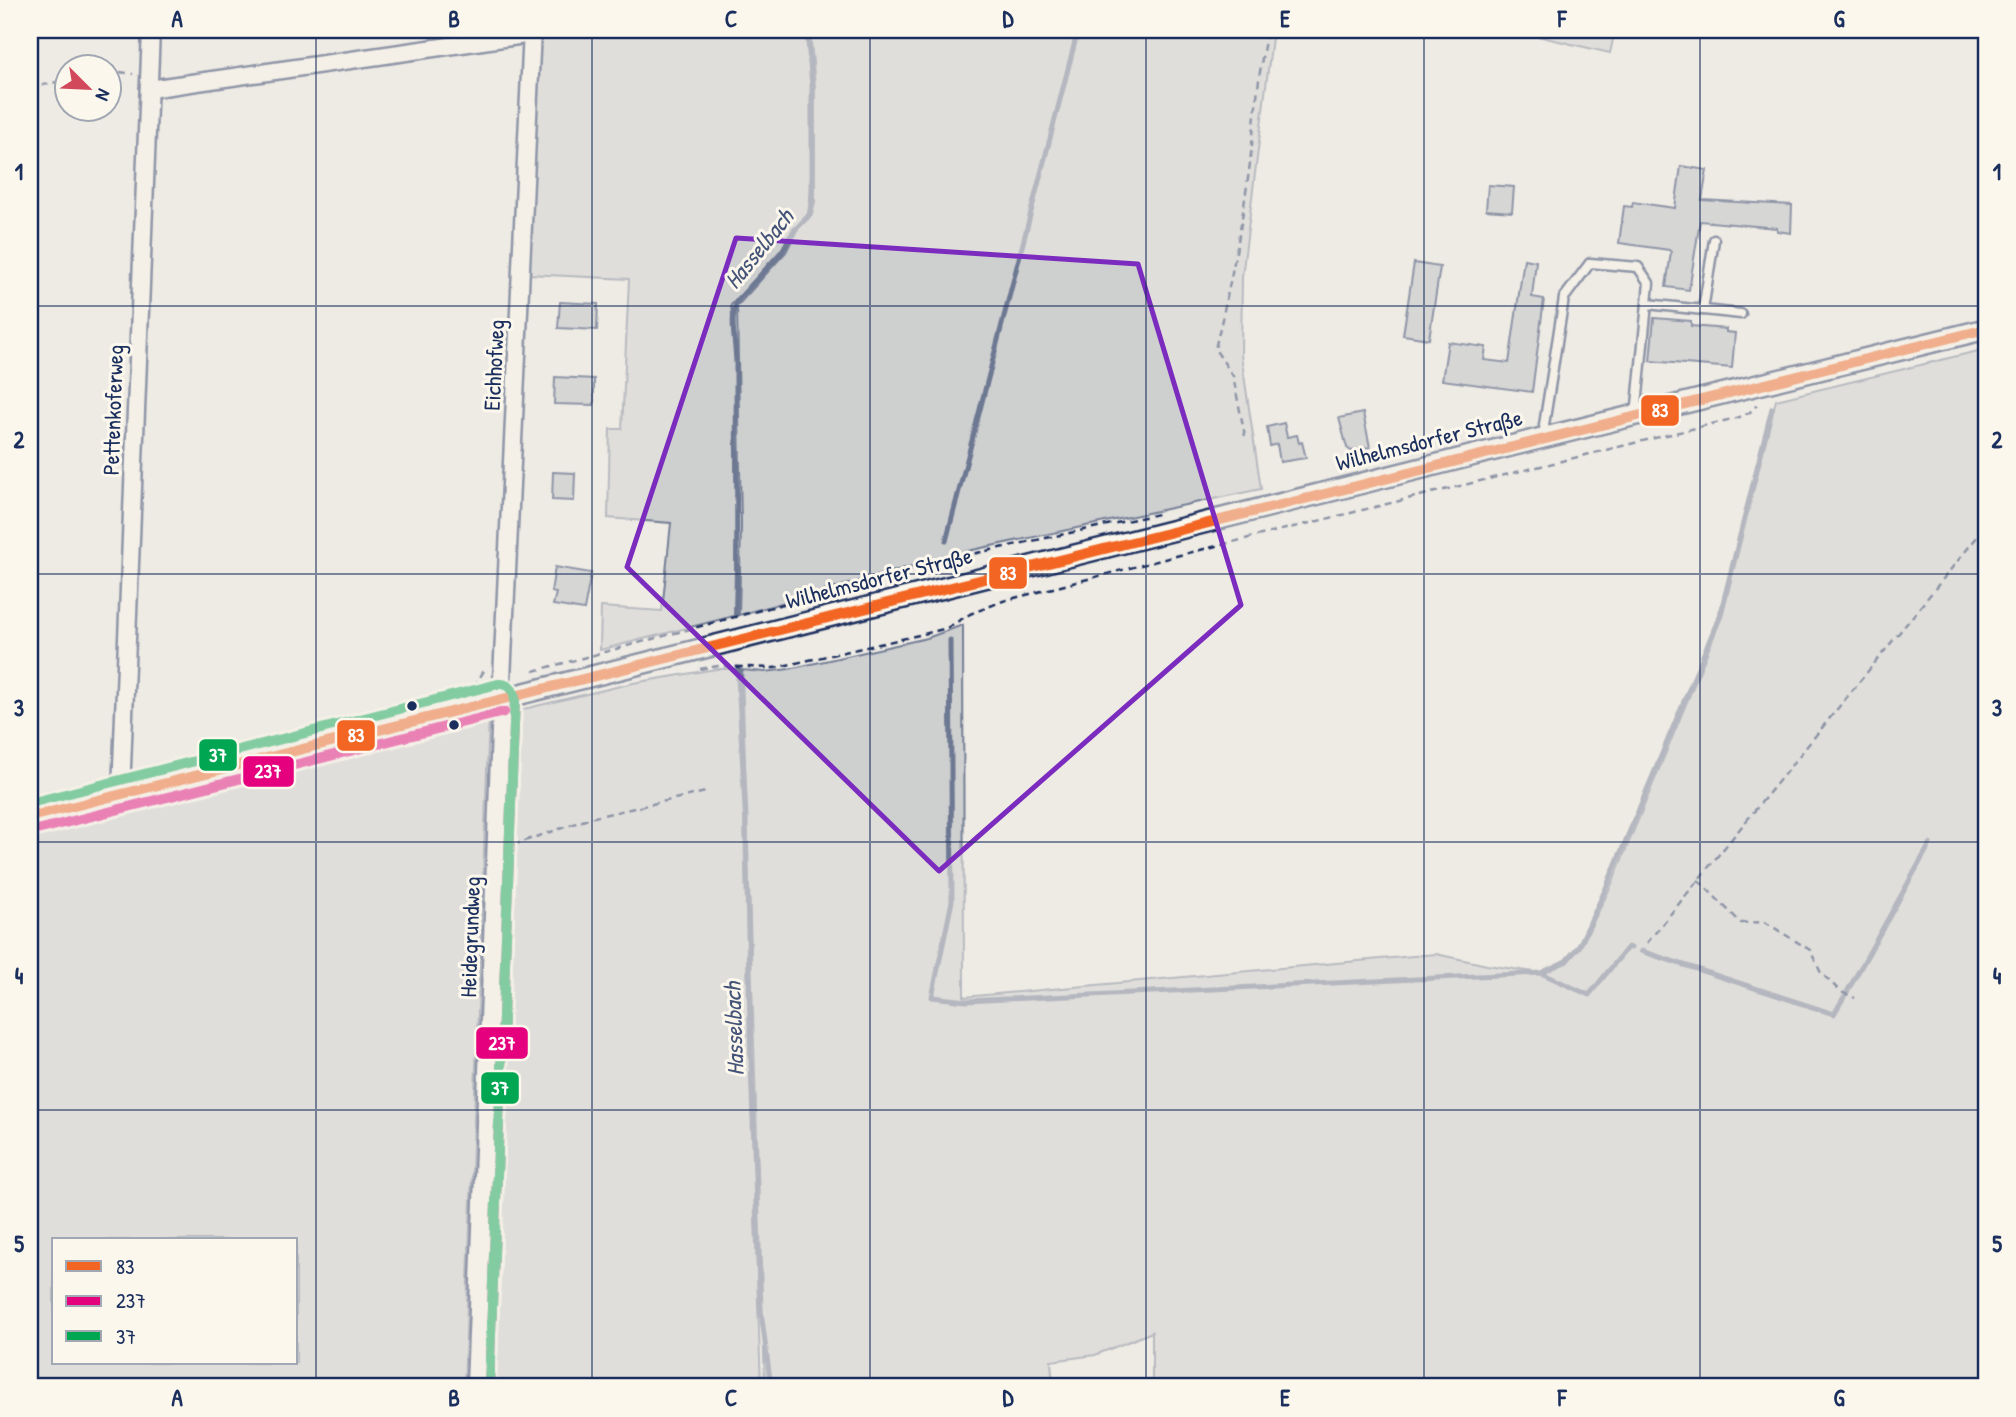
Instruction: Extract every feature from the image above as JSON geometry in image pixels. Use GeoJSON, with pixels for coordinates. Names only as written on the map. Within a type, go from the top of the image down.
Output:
{"type":"FeatureCollection","features":[{"type":"Feature","properties":{"kind":"street","name":"Pettenkoferweg"},"geometry":{"type":"LineString","coordinates":[[121,792],[151,30]]}},
{"type":"Feature","properties":{"kind":"street","name":"Eichhofweg"},"geometry":{"type":"LineString","coordinates":[[149,83],[532,32],[501,688]]}},
{"type":"Feature","properties":{"kind":"street","name":"Wilhelmsdorfer Straße"},"geometry":{"type":"LineString","coordinates":[[30,817],[501,688],[1986,329]]}},
{"type":"Feature","properties":{"kind":"street","name":"Heidegrundweg"},"geometry":{"type":"LineString","coordinates":[[475,1387],[501,688]]}},
{"type":"Feature","properties":{"kind":"lane"},"geometry":{"type":"LineString","coordinates":[[1703,310],[1714,240]]}},
{"type":"Feature","properties":{"kind":"lane"},"geometry":{"type":"LineString","coordinates":[[1546,437],[1544,425],[1564,298],[1590,262],[1638,267],[1648,283],[1637,405],[1640,414]]}},
{"type":"Feature","properties":{"kind":"lane"},"geometry":{"type":"LineString","coordinates":[[1647,304],[1741,314]]}},
{"type":"Feature","properties":{"kind":"path"},"geometry":{"type":"LineString","coordinates":[[1245,436],[1233,376],[1215,348],[1234,272],[1266,30]]}},
{"type":"Feature","properties":{"kind":"path"},"geometry":{"type":"LineString","coordinates":[[122,74],[149,83]]}},
{"type":"Feature","properties":{"kind":"path"},"geometry":{"type":"LineString","coordinates":[[30,88],[52,83]]}},
{"type":"Feature","properties":{"kind":"path"},"geometry":{"type":"LineString","coordinates":[[691,671],[718,666],[775,668],[932,632],[947,628],[970,614],[1003,601],[1736,418],[1749,414],[1762,400]]}},
{"type":"Feature","properties":{"kind":"path"},"geometry":{"type":"LineString","coordinates":[[501,688],[958,557],[1162,513]]}},
{"type":"Feature","properties":{"kind":"path"},"geometry":{"type":"LineString","coordinates":[[1647,943],[1986,526]]}},
{"type":"Feature","properties":{"kind":"path"},"geometry":{"type":"LineString","coordinates":[[496,851],[594,817],[706,792]]}},
{"type":"Feature","properties":{"kind":"path"},"geometry":{"type":"LineString","coordinates":[[1698,880],[1741,923],[1765,922],[1810,950],[1821,973],[1841,992],[1855,998]]}},
{"type":"Feature","properties":{"kind":"highlighted area"},"geometry":{"type":"Polygon","coordinates":[[[736,238],[1138,264],[1241,605],[939,871],[627,567],[736,238]]]}},
{"type":"Feature","properties":{"kind":"shaded area"},"geometry":{"type":"Polygon","coordinates":[[[539,30],[806,30],[811,85],[812,179],[808,215],[792,230],[781,250],[731,305],[735,346],[734,616],[600,650],[601,607],[662,611],[671,523],[608,518],[610,429],[622,429],[629,279],[528,274],[539,30]]]}},
{"type":"Feature","properties":{"kind":"shaded area"},"geometry":{"type":"Polygon","coordinates":[[[810,30],[1273,30],[1242,277],[1241,355],[1261,489],[958,553],[739,615],[741,525],[737,306],[786,252],[797,230],[812,215],[815,202],[815,86],[810,30]]]}},
{"type":"Feature","properties":{"kind":"shaded area"},"geometry":{"type":"Polygon","coordinates":[[[1512,30],[1615,30],[1610,53],[1512,30]]]}},
{"type":"Feature","properties":{"kind":"shaded area"},"geometry":{"type":"Polygon","coordinates":[[[1986,349],[1986,1387],[1152,1387],[1152,1332],[1095,1355],[1051,1361],[1053,1387],[765,1387],[742,670],[765,672],[789,669],[927,638],[963,625],[964,997],[1436,954],[1541,973],[1567,963],[1581,947],[1610,888],[1722,617],[1776,400],[1986,349]]]}},
{"type":"Feature","properties":{"kind":"shaded area"},"geometry":{"type":"Polygon","coordinates":[[[716,669],[736,669],[744,819],[761,1387],[486,1387],[511,712],[633,683],[716,669]]]}},
{"type":"Feature","properties":{"kind":"shaded area"},"geometry":{"type":"Polygon","coordinates":[[[489,716],[464,1387],[30,1387],[30,836],[489,716]]]}},
{"type":"Feature","properties":{"kind":"building"},"geometry":{"type":"Polygon","coordinates":[[[1681,166],[1707,170],[1702,200],[1792,205],[1791,233],[1777,231],[1777,228],[1700,221],[1689,290],[1666,287],[1671,252],[1669,250],[1619,243],[1624,206],[1632,207],[1633,202],[1675,208],[1681,166]]]}},
{"type":"Feature","properties":{"kind":"building"},"geometry":{"type":"Polygon","coordinates":[[[1488,185],[1514,187],[1512,212],[1486,210],[1488,185]]]}},
{"type":"Feature","properties":{"kind":"building"},"geometry":{"type":"Polygon","coordinates":[[[1524,259],[1536,261],[1532,297],[1544,299],[1532,392],[1442,380],[1448,342],[1486,347],[1484,360],[1509,363],[1524,259]]]}},
{"type":"Feature","properties":{"kind":"building"},"geometry":{"type":"Polygon","coordinates":[[[1414,263],[1440,267],[1429,339],[1403,335],[1414,263]]]}},
{"type":"Feature","properties":{"kind":"building"},"geometry":{"type":"Polygon","coordinates":[[[560,302],[598,304],[597,330],[558,328],[560,302]]]}},
{"type":"Feature","properties":{"kind":"building"},"geometry":{"type":"Polygon","coordinates":[[[1654,318],[1691,321],[1691,326],[1726,329],[1726,332],[1735,333],[1732,368],[1650,361],[1654,318]]]}},
{"type":"Feature","properties":{"kind":"building"},"geometry":{"type":"Polygon","coordinates":[[[555,377],[594,379],[594,405],[554,404],[555,377]]]}},
{"type":"Feature","properties":{"kind":"building"},"geometry":{"type":"Polygon","coordinates":[[[1363,413],[1370,447],[1351,451],[1347,448],[1339,418],[1363,413]]]}},
{"type":"Feature","properties":{"kind":"building"},"geometry":{"type":"Polygon","coordinates":[[[1284,423],[1287,437],[1297,435],[1299,443],[1302,442],[1306,458],[1280,462],[1277,444],[1270,446],[1267,427],[1284,423]]]}},
{"type":"Feature","properties":{"kind":"building"},"geometry":{"type":"Polygon","coordinates":[[[553,472],[575,473],[574,501],[552,500],[553,472]]]}},
{"type":"Feature","properties":{"kind":"building"},"geometry":{"type":"Polygon","coordinates":[[[555,567],[591,573],[584,610],[553,605],[556,593],[551,592],[555,567]]]}},
{"type":"Feature","properties":{"kind":"waterway","name":"Hasselbach"},"geometry":{"type":"LineString","coordinates":[[736,616],[736,364],[733,315],[737,301],[782,252],[794,231],[809,215],[812,203],[812,86],[807,30]]}},
{"type":"Feature","properties":{"kind":"waterway"},"geometry":{"type":"LineString","coordinates":[[946,541],[1078,30]]}},
{"type":"Feature","properties":{"kind":"waterway"},"geometry":{"type":"LineString","coordinates":[[950,640],[952,901],[932,997],[966,1001],[1541,973],[1566,961],[1579,946],[1606,888],[1720,615],[1772,408]]}},
{"type":"Feature","properties":{"kind":"waterway","name":"Hasselbach"},"geometry":{"type":"LineString","coordinates":[[739,669],[760,1304],[771,1387]]}},
{"type":"Feature","properties":{"kind":"waterway"},"geometry":{"type":"LineString","coordinates":[[1847,992],[1930,844]]}},
{"type":"Feature","properties":{"kind":"waterway"},"geometry":{"type":"LineString","coordinates":[[1541,973],[1589,995],[1628,947],[1631,948]]}},
{"type":"Feature","properties":{"kind":"waterway"},"geometry":{"type":"LineString","coordinates":[[1641,951],[1834,1014],[1844,997]]}},
{"type":"Feature","properties":{"kind":"transit line","name":"83"},"geometry":{"type":"LineString","coordinates":[[30,817],[1986,329]]}},
{"type":"Feature","properties":{"kind":"transit line","name":"37"},"geometry":{"type":"LineString","coordinates":[[30,803],[498,684],[508,686],[512,690],[515,699],[489,1387]]}},
{"type":"Feature","properties":{"kind":"transit line","name":"237"},"geometry":{"type":"LineString","coordinates":[[489,1387],[515,699]]}},
{"type":"Feature","properties":{"kind":"transit line","name":"237"},"geometry":{"type":"LineString","coordinates":[[33,831],[504,712]]}}]}
